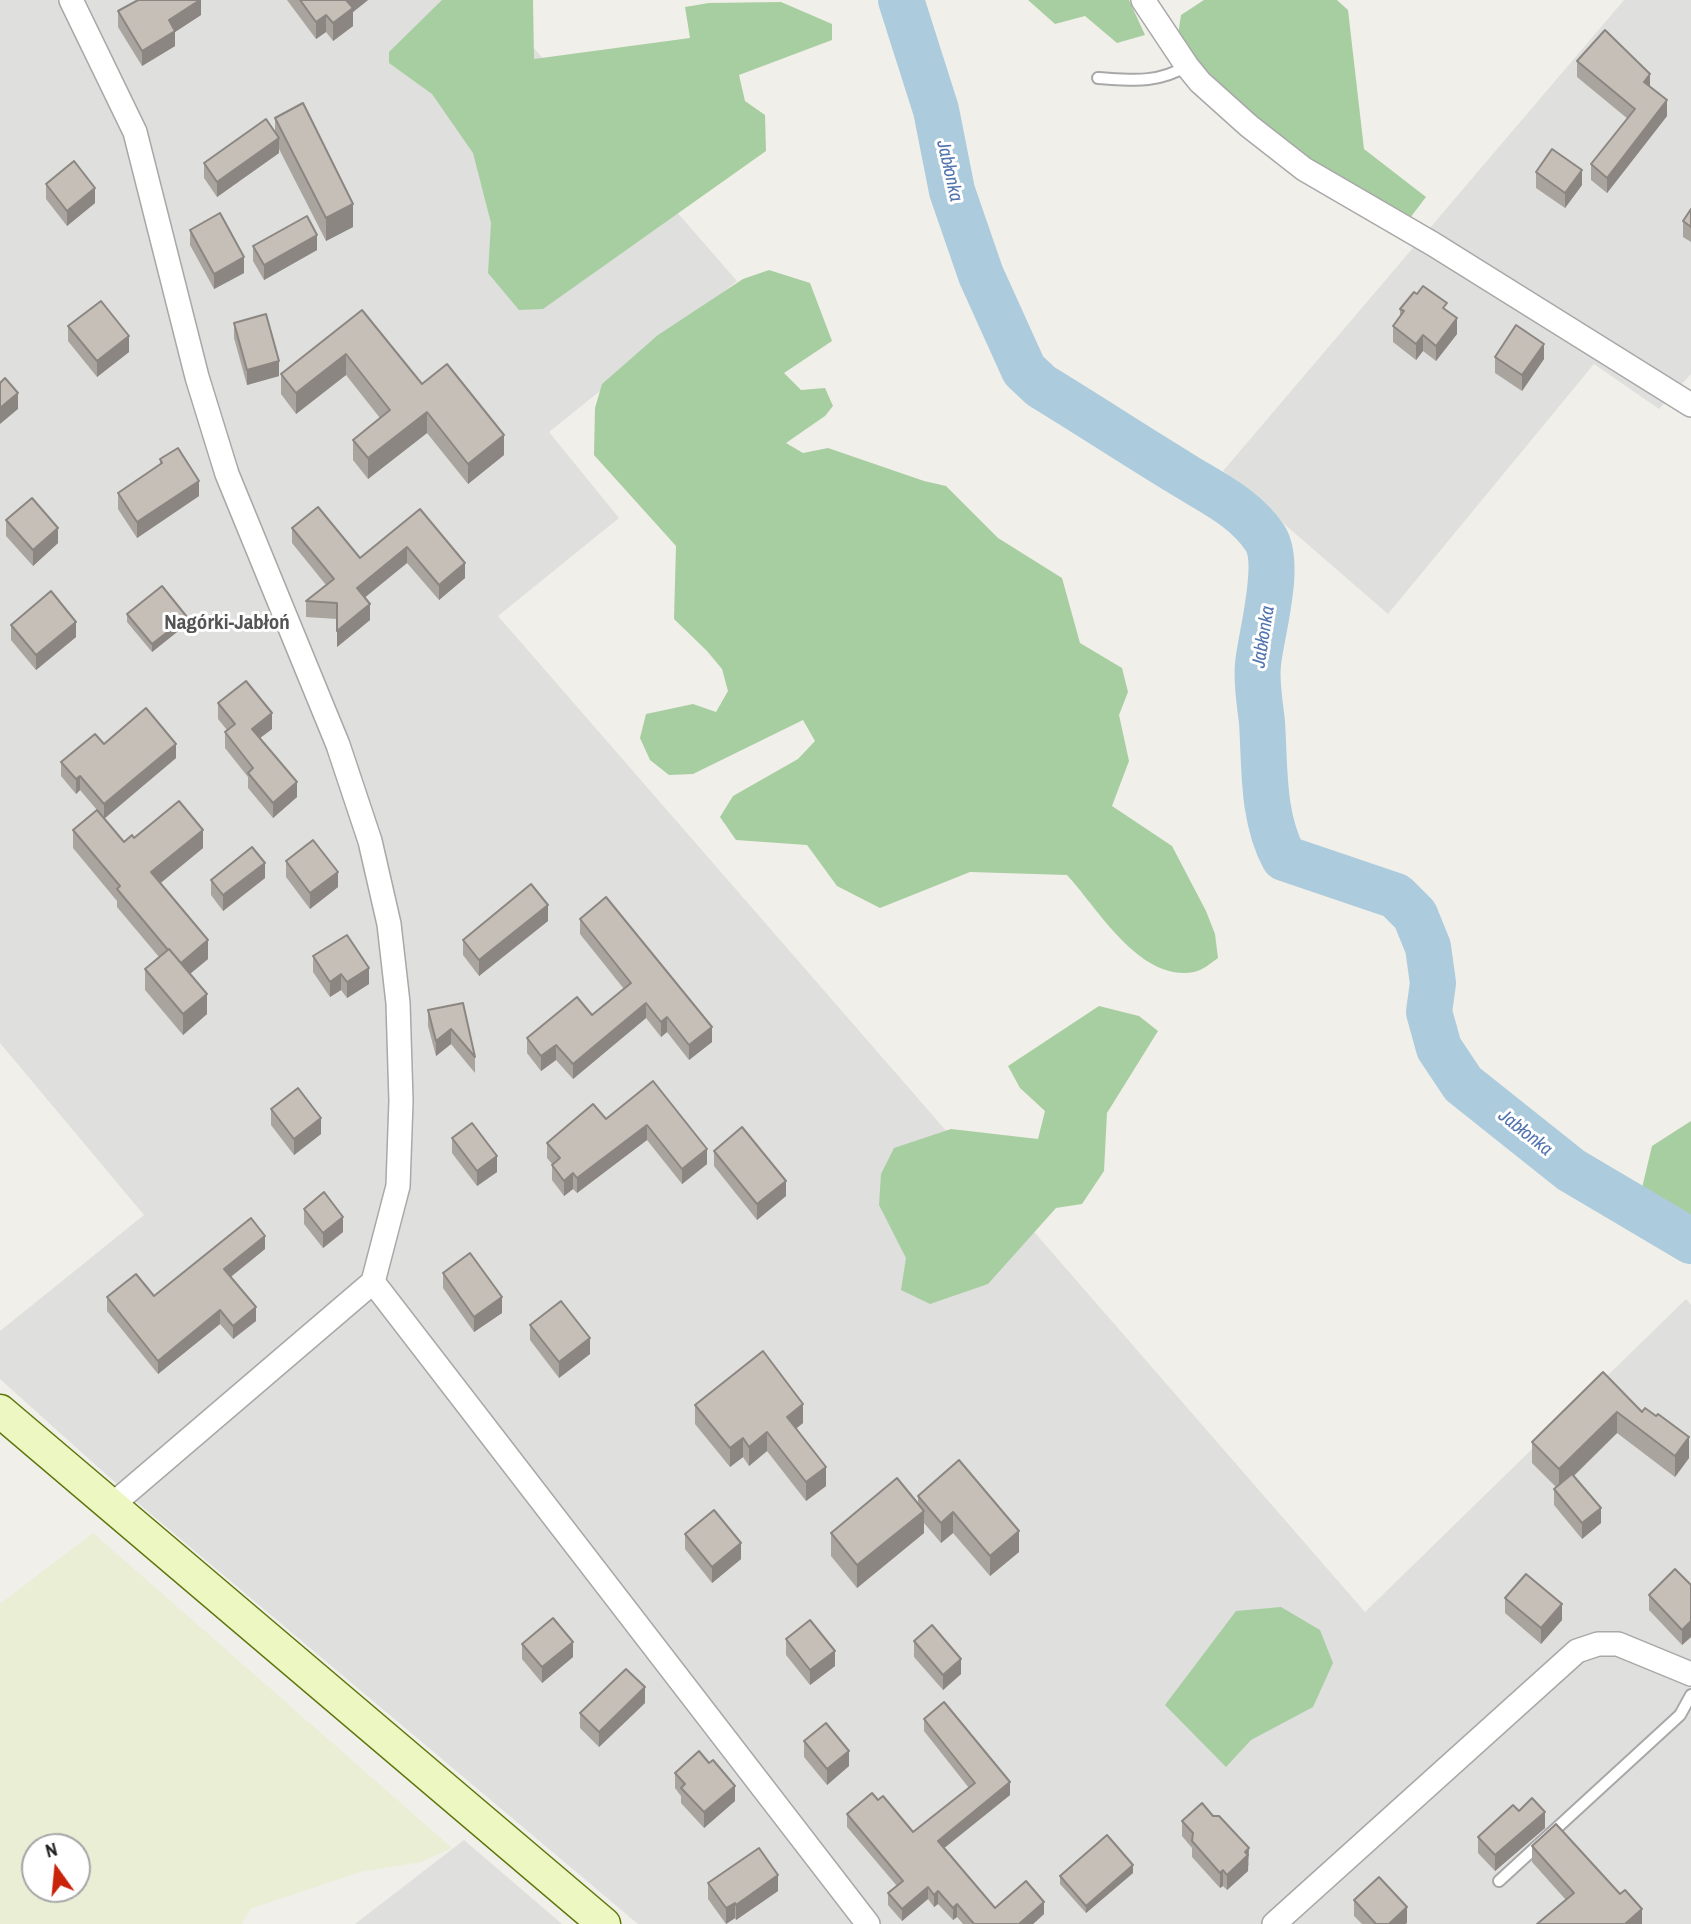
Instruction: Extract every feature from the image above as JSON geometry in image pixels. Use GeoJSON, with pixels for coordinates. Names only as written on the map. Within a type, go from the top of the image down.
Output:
{"type":"FeatureCollection","features":[{"type":"Feature","properties":{"kind":"main road"},"geometry":{"type":"LineString","coordinates":[[0,1411],[604,1924]]}},
{"type":"Feature","properties":{"kind":"street"},"geometry":{"type":"LineString","coordinates":[[71,0],[135,132],[197,377],[227,474],[338,745],[370,841],[389,924],[398,1003],[401,1101],[398,1185],[373,1282],[111,1506]]}},
{"type":"Feature","properties":{"kind":"street"},"geometry":{"type":"LineString","coordinates":[[1143,0],[1187,66],[1248,126],[1304,169],[1433,244],[1691,405]]}},
{"type":"Feature","properties":{"kind":"street"},"geometry":{"type":"LineString","coordinates":[[373,1282],[867,1924]]}},
{"type":"Feature","properties":{"kind":"street"},"geometry":{"type":"LineString","coordinates":[[1274,1924],[1577,1650],[1598,1644],[1618,1644],[1691,1674]]}},
{"type":"Feature","properties":{"kind":"lane"},"geometry":{"type":"LineString","coordinates":[[1098,78],[1153,80],[1170,76],[1187,66]]}},
{"type":"Feature","properties":{"kind":"lane"},"geometry":{"type":"LineString","coordinates":[[1499,1881],[1681,1715],[1691,1695]]}},
{"type":"Feature","properties":{"kind":"shaded area"},"geometry":{"type":"Polygon","coordinates":[[[0,0],[492,0],[737,281],[549,432],[619,518],[498,616],[1365,1612],[1686,1299],[1691,1305],[1691,1924],[638,1924],[139,1504],[0,1379],[0,1331],[144,1215],[0,1043],[0,0]]]}},
{"type":"Feature","properties":{"kind":"shaded area"},"geometry":{"type":"Polygon","coordinates":[[[1624,0],[1691,0],[1691,374],[1659,409],[1594,364],[1388,614],[1223,471],[1624,0]]]}},
{"type":"Feature","properties":{"kind":"shaded area"},"geometry":{"type":"Polygon","coordinates":[[[464,1840],[562,1924],[355,1924],[464,1840]]]}},
{"type":"Feature","properties":{"kind":"green space"},"geometry":{"type":"Polygon","coordinates":[[[442,0],[533,0],[534,59],[690,38],[685,7],[709,3],[781,2],[832,24],[832,40],[739,75],[745,101],[765,115],[766,151],[543,309],[519,310],[488,273],[491,223],[473,153],[432,94],[389,63],[389,52],[442,0]]]}},
{"type":"Feature","properties":{"kind":"green space"},"geometry":{"type":"Polygon","coordinates":[[[1028,0],[1129,0],[1145,35],[1117,43],[1085,16],[1055,24],[1028,0]]]}},
{"type":"Feature","properties":{"kind":"green space"},"geometry":{"type":"Polygon","coordinates":[[[1204,0],[1337,0],[1348,10],[1364,149],[1426,197],[1410,218],[1311,167],[1245,113],[1177,41],[1181,15],[1204,0]]]}},
{"type":"Feature","properties":{"kind":"green space"},"geometry":{"type":"Polygon","coordinates":[[[769,270],[810,283],[832,341],[784,373],[801,390],[825,388],[833,406],[825,416],[786,443],[803,453],[828,448],[946,486],[998,538],[1062,578],[1080,643],[1122,668],[1128,692],[1119,715],[1129,761],[1112,806],[1172,846],[1215,934],[1218,958],[1201,970],[1174,972],[1156,966],[1139,955],[1107,924],[1067,875],[970,872],[880,908],[837,886],[807,845],[736,840],[720,817],[733,796],[798,759],[815,741],[803,720],[693,774],[669,775],[650,760],[640,738],[646,714],[693,704],[716,712],[728,691],[722,669],[674,619],[676,546],[594,455],[595,408],[602,384],[658,335],[743,279],[769,270]]]}},
{"type":"Feature","properties":{"kind":"green space"},"geometry":{"type":"Polygon","coordinates":[[[1099,1006],[1139,1016],[1158,1031],[1107,1113],[1104,1171],[1082,1204],[1056,1208],[988,1284],[930,1304],[901,1290],[906,1258],[879,1205],[881,1174],[894,1148],[951,1129],[1038,1139],[1045,1111],[1020,1088],[1008,1066],[1099,1006]]]}},
{"type":"Feature","properties":{"kind":"green space"},"geometry":{"type":"Polygon","coordinates":[[[1691,1121],[1691,1221],[1641,1192],[1652,1146],[1691,1121]]]}},
{"type":"Feature","properties":{"kind":"green space"},"geometry":{"type":"Polygon","coordinates":[[[93,1533],[452,1848],[421,1862],[360,1872],[250,1909],[242,1924],[0,1924],[0,1604],[93,1533]]]}},
{"type":"Feature","properties":{"kind":"green space"},"geometry":{"type":"Polygon","coordinates":[[[1281,1607],[1320,1630],[1333,1663],[1313,1707],[1251,1740],[1226,1767],[1165,1705],[1236,1611],[1281,1607]]]}},
{"type":"Feature","properties":{"kind":"building"},"geometry":{"type":"Polygon","coordinates":[[[138,0],[200,0],[169,20],[175,31],[142,51],[118,11],[138,0]]]}},
{"type":"Feature","properties":{"kind":"building"},"geometry":{"type":"Polygon","coordinates":[[[300,0],[346,0],[353,8],[333,23],[326,15],[316,22],[300,0]]]}},
{"type":"Feature","properties":{"kind":"building"},"geometry":{"type":"Polygon","coordinates":[[[1605,30],[1650,74],[1644,82],[1667,100],[1607,178],[1591,164],[1635,109],[1577,61],[1605,30]]]}},
{"type":"Feature","properties":{"kind":"building"},"geometry":{"type":"Polygon","coordinates":[[[303,103],[353,204],[326,218],[275,118],[303,103]]]}},
{"type":"Feature","properties":{"kind":"building"},"geometry":{"type":"Polygon","coordinates":[[[266,119],[279,138],[217,182],[204,163],[266,119]]]}},
{"type":"Feature","properties":{"kind":"building"},"geometry":{"type":"Polygon","coordinates":[[[1552,149],[1582,170],[1565,193],[1536,172],[1552,149]]]}},
{"type":"Feature","properties":{"kind":"building"},"geometry":{"type":"Polygon","coordinates":[[[74,161],[95,188],[67,211],[46,184],[74,161]]]}},
{"type":"Feature","properties":{"kind":"building"},"geometry":{"type":"Polygon","coordinates":[[[1691,209],[1691,227],[1683,221],[1691,209]]]}},
{"type":"Feature","properties":{"kind":"building"},"geometry":{"type":"Polygon","coordinates":[[[220,213],[244,257],[214,274],[190,230],[220,213]]]}},
{"type":"Feature","properties":{"kind":"building"},"geometry":{"type":"Polygon","coordinates":[[[307,216],[317,235],[264,265],[253,246],[307,216]]]}},
{"type":"Feature","properties":{"kind":"building"},"geometry":{"type":"Polygon","coordinates":[[[1423,286],[1447,303],[1443,308],[1457,318],[1436,346],[1423,335],[1416,344],[1393,326],[1404,311],[1400,309],[1414,292],[1417,294],[1423,286]]]}},
{"type":"Feature","properties":{"kind":"building"},"geometry":{"type":"Polygon","coordinates":[[[101,301],[129,336],[97,361],[68,326],[101,301]]]}},
{"type":"Feature","properties":{"kind":"building"},"geometry":{"type":"Polygon","coordinates":[[[362,310],[422,384],[447,364],[504,435],[468,464],[427,412],[368,458],[353,440],[390,410],[346,354],[296,393],[281,374],[362,310]]]}},
{"type":"Feature","properties":{"kind":"building"},"geometry":{"type":"Polygon","coordinates":[[[266,314],[279,361],[247,370],[234,323],[266,314]]]}},
{"type":"Feature","properties":{"kind":"building"},"geometry":{"type":"Polygon","coordinates":[[[1516,325],[1544,344],[1522,375],[1495,357],[1516,325]]]}},
{"type":"Feature","properties":{"kind":"building"},"geometry":{"type":"Polygon","coordinates":[[[5,378],[18,393],[0,408],[0,383],[5,378]]]}},
{"type":"Feature","properties":{"kind":"building"},"geometry":{"type":"Polygon","coordinates":[[[178,448],[199,481],[137,522],[118,493],[162,463],[160,459],[178,448]]]}},
{"type":"Feature","properties":{"kind":"building"},"geometry":{"type":"Polygon","coordinates":[[[32,498],[58,528],[33,550],[6,520],[32,498]]]}},
{"type":"Feature","properties":{"kind":"building"},"geometry":{"type":"Polygon","coordinates":[[[318,507],[360,558],[420,509],[465,563],[439,585],[407,547],[357,588],[370,604],[337,631],[337,603],[306,601],[334,579],[292,528],[318,507]]]}},
{"type":"Feature","properties":{"kind":"building"},"geometry":{"type":"Polygon","coordinates":[[[162,586],[187,617],[152,644],[127,614],[162,586]]]}},
{"type":"Feature","properties":{"kind":"building"},"geometry":{"type":"Polygon","coordinates":[[[51,591],[76,622],[36,655],[11,625],[51,591]]]}},
{"type":"Feature","properties":{"kind":"building"},"geometry":{"type":"Polygon","coordinates":[[[246,681],[272,713],[252,729],[297,782],[273,803],[248,773],[253,768],[225,732],[235,724],[218,703],[246,681]]]}},
{"type":"Feature","properties":{"kind":"building"},"geometry":{"type":"Polygon","coordinates":[[[146,708],[176,744],[104,804],[80,776],[76,779],[61,762],[95,734],[104,744],[146,708]]]}},
{"type":"Feature","properties":{"kind":"building"},"geometry":{"type":"Polygon","coordinates":[[[179,801],[203,830],[151,872],[208,940],[181,963],[117,889],[120,886],[73,830],[97,810],[124,842],[132,835],[134,838],[179,801]]]}},
{"type":"Feature","properties":{"kind":"building"},"geometry":{"type":"Polygon","coordinates":[[[313,840],[338,872],[310,893],[286,861],[313,840]]]}},
{"type":"Feature","properties":{"kind":"building"},"geometry":{"type":"Polygon","coordinates":[[[252,847],[265,863],[223,895],[211,880],[252,847]]]}},
{"type":"Feature","properties":{"kind":"building"},"geometry":{"type":"Polygon","coordinates":[[[531,884],[548,905],[479,960],[463,940],[531,884]]]}},
{"type":"Feature","properties":{"kind":"building"},"geometry":{"type":"Polygon","coordinates":[[[606,897],[712,1027],[689,1045],[667,1017],[661,1022],[646,1003],[573,1064],[556,1045],[541,1056],[527,1038],[577,997],[592,1015],[631,983],[580,919],[606,897]]]}},
{"type":"Feature","properties":{"kind":"building"},"geometry":{"type":"Polygon","coordinates":[[[347,935],[369,968],[347,982],[341,974],[330,982],[313,956],[347,935]]]}},
{"type":"Feature","properties":{"kind":"building"},"geometry":{"type":"Polygon","coordinates":[[[169,949],[207,994],[183,1014],[145,969],[169,949]]]}},
{"type":"Feature","properties":{"kind":"building"},"geometry":{"type":"Polygon","coordinates":[[[463,1003],[475,1057],[451,1029],[436,1041],[428,1010],[463,1003]]]}},
{"type":"Feature","properties":{"kind":"building"},"geometry":{"type":"Polygon","coordinates":[[[653,1081],[707,1149],[682,1169],[647,1125],[577,1178],[573,1173],[564,1181],[552,1165],[560,1158],[547,1143],[593,1104],[606,1119],[653,1081]]]}},
{"type":"Feature","properties":{"kind":"building"},"geometry":{"type":"Polygon","coordinates":[[[298,1088],[321,1118],[294,1139],[271,1109],[298,1088]]]}},
{"type":"Feature","properties":{"kind":"building"},"geometry":{"type":"Polygon","coordinates":[[[472,1123],[497,1156],[477,1171],[452,1138],[472,1123]]]}},
{"type":"Feature","properties":{"kind":"building"},"geometry":{"type":"Polygon","coordinates":[[[742,1127],[786,1181],[757,1204],[714,1151],[742,1127]]]}},
{"type":"Feature","properties":{"kind":"building"},"geometry":{"type":"Polygon","coordinates":[[[324,1192],[343,1217],[323,1233],[304,1209],[324,1192]]]}},
{"type":"Feature","properties":{"kind":"building"},"geometry":{"type":"Polygon","coordinates":[[[251,1218],[265,1236],[224,1269],[256,1307],[233,1326],[220,1310],[158,1361],[107,1297],[136,1274],[154,1296],[251,1218]]]}},
{"type":"Feature","properties":{"kind":"building"},"geometry":{"type":"Polygon","coordinates":[[[470,1253],[502,1297],[474,1317],[443,1273],[470,1253]]]}},
{"type":"Feature","properties":{"kind":"building"},"geometry":{"type":"Polygon","coordinates":[[[561,1301],[590,1338],[559,1362],[530,1325],[561,1301]]]}},
{"type":"Feature","properties":{"kind":"building"},"geometry":{"type":"Polygon","coordinates":[[[763,1351],[803,1404],[787,1417],[826,1467],[806,1482],[767,1432],[749,1447],[743,1438],[730,1448],[695,1405],[763,1351]]]}},
{"type":"Feature","properties":{"kind":"building"},"geometry":{"type":"Polygon","coordinates":[[[1603,1372],[1642,1412],[1645,1408],[1656,1416],[1658,1414],[1689,1437],[1675,1456],[1617,1412],[1559,1469],[1532,1442],[1603,1372]]]}},
{"type":"Feature","properties":{"kind":"building"},"geometry":{"type":"Polygon","coordinates":[[[959,1460],[1019,1531],[990,1556],[953,1512],[941,1523],[918,1496],[959,1460]]]}},
{"type":"Feature","properties":{"kind":"building"},"geometry":{"type":"Polygon","coordinates":[[[1572,1474],[1601,1508],[1582,1523],[1554,1489],[1572,1474]]]}},
{"type":"Feature","properties":{"kind":"building"},"geometry":{"type":"Polygon","coordinates":[[[897,1478],[924,1511],[857,1565],[831,1533],[897,1478]]]}},
{"type":"Feature","properties":{"kind":"building"},"geometry":{"type":"Polygon","coordinates":[[[714,1510],[741,1543],[712,1567],[685,1534],[714,1510]]]}},
{"type":"Feature","properties":{"kind":"building"},"geometry":{"type":"Polygon","coordinates":[[[1675,1569],[1691,1585],[1691,1621],[1682,1630],[1649,1595],[1675,1569]]]}},
{"type":"Feature","properties":{"kind":"building"},"geometry":{"type":"Polygon","coordinates":[[[1526,1574],[1562,1604],[1541,1628],[1505,1598],[1526,1574]]]}},
{"type":"Feature","properties":{"kind":"building"},"geometry":{"type":"Polygon","coordinates":[[[553,1618],[573,1642],[542,1667],[522,1644],[553,1618]]]}},
{"type":"Feature","properties":{"kind":"building"},"geometry":{"type":"Polygon","coordinates":[[[810,1620],[835,1651],[810,1670],[786,1639],[810,1620]]]}},
{"type":"Feature","properties":{"kind":"building"},"geometry":{"type":"Polygon","coordinates":[[[932,1625],[961,1659],[943,1675],[914,1641],[932,1625]]]}},
{"type":"Feature","properties":{"kind":"building"},"geometry":{"type":"Polygon","coordinates":[[[626,1669],[645,1687],[599,1732],[580,1713],[626,1669]]]}},
{"type":"Feature","properties":{"kind":"building"},"geometry":{"type":"Polygon","coordinates":[[[944,1702],[1010,1782],[938,1841],[995,1908],[1026,1881],[1044,1902],[1019,1924],[974,1924],[957,1904],[953,1908],[938,1891],[934,1895],[928,1887],[902,1909],[888,1893],[903,1881],[847,1814],[872,1793],[878,1800],[883,1796],[913,1832],[975,1783],[924,1719],[944,1702]]]}},
{"type":"Feature","properties":{"kind":"building"},"geometry":{"type":"Polygon","coordinates":[[[826,1723],[849,1751],[827,1769],[804,1741],[826,1723]]]}},
{"type":"Feature","properties":{"kind":"building"},"geometry":{"type":"Polygon","coordinates":[[[699,1751],[709,1763],[713,1760],[735,1786],[704,1812],[681,1788],[685,1784],[675,1773],[699,1751]]]}},
{"type":"Feature","properties":{"kind":"building"},"geometry":{"type":"Polygon","coordinates":[[[1532,1798],[1545,1812],[1495,1855],[1478,1837],[1513,1805],[1519,1811],[1532,1798]]]}},
{"type":"Feature","properties":{"kind":"building"},"geometry":{"type":"Polygon","coordinates":[[[1202,1803],[1213,1816],[1219,1816],[1249,1848],[1245,1852],[1248,1855],[1227,1875],[1223,1870],[1220,1873],[1192,1841],[1193,1833],[1182,1821],[1202,1803]]]}},
{"type":"Feature","properties":{"kind":"building"},"geometry":{"type":"Polygon","coordinates":[[[1556,1824],[1620,1894],[1625,1890],[1642,1909],[1625,1924],[1537,1924],[1574,1893],[1532,1846],[1556,1824]]]}},
{"type":"Feature","properties":{"kind":"building"},"geometry":{"type":"Polygon","coordinates":[[[1107,1835],[1133,1865],[1086,1906],[1060,1876],[1107,1835]]]}},
{"type":"Feature","properties":{"kind":"building"},"geometry":{"type":"Polygon","coordinates":[[[759,1848],[778,1875],[736,1905],[735,1903],[726,1908],[708,1883],[759,1848]]]}},
{"type":"Feature","properties":{"kind":"building"},"geometry":{"type":"Polygon","coordinates":[[[1379,1877],[1407,1907],[1389,1924],[1376,1924],[1354,1900],[1379,1877]]]}},
{"type":"Feature","properties":{"kind":"waterway","name":"Jabłonka"},"geometry":{"type":"LineString","coordinates":[[901,0],[936,110],[952,191],[981,275],[1024,370],[1041,386],[1225,500],[1247,517],[1265,538],[1272,564],[1258,664],[1258,686],[1268,809],[1284,858],[1396,896],[1415,915],[1428,947],[1433,983],[1429,1012],[1439,1048],[1463,1084],[1571,1170],[1691,1241]]}},
{"type":"Feature","properties":{"kind":"district","name":"Nagórki-Jabłoń"},"geometry":{"type":"Point","coordinates":[227,623]}}]}
